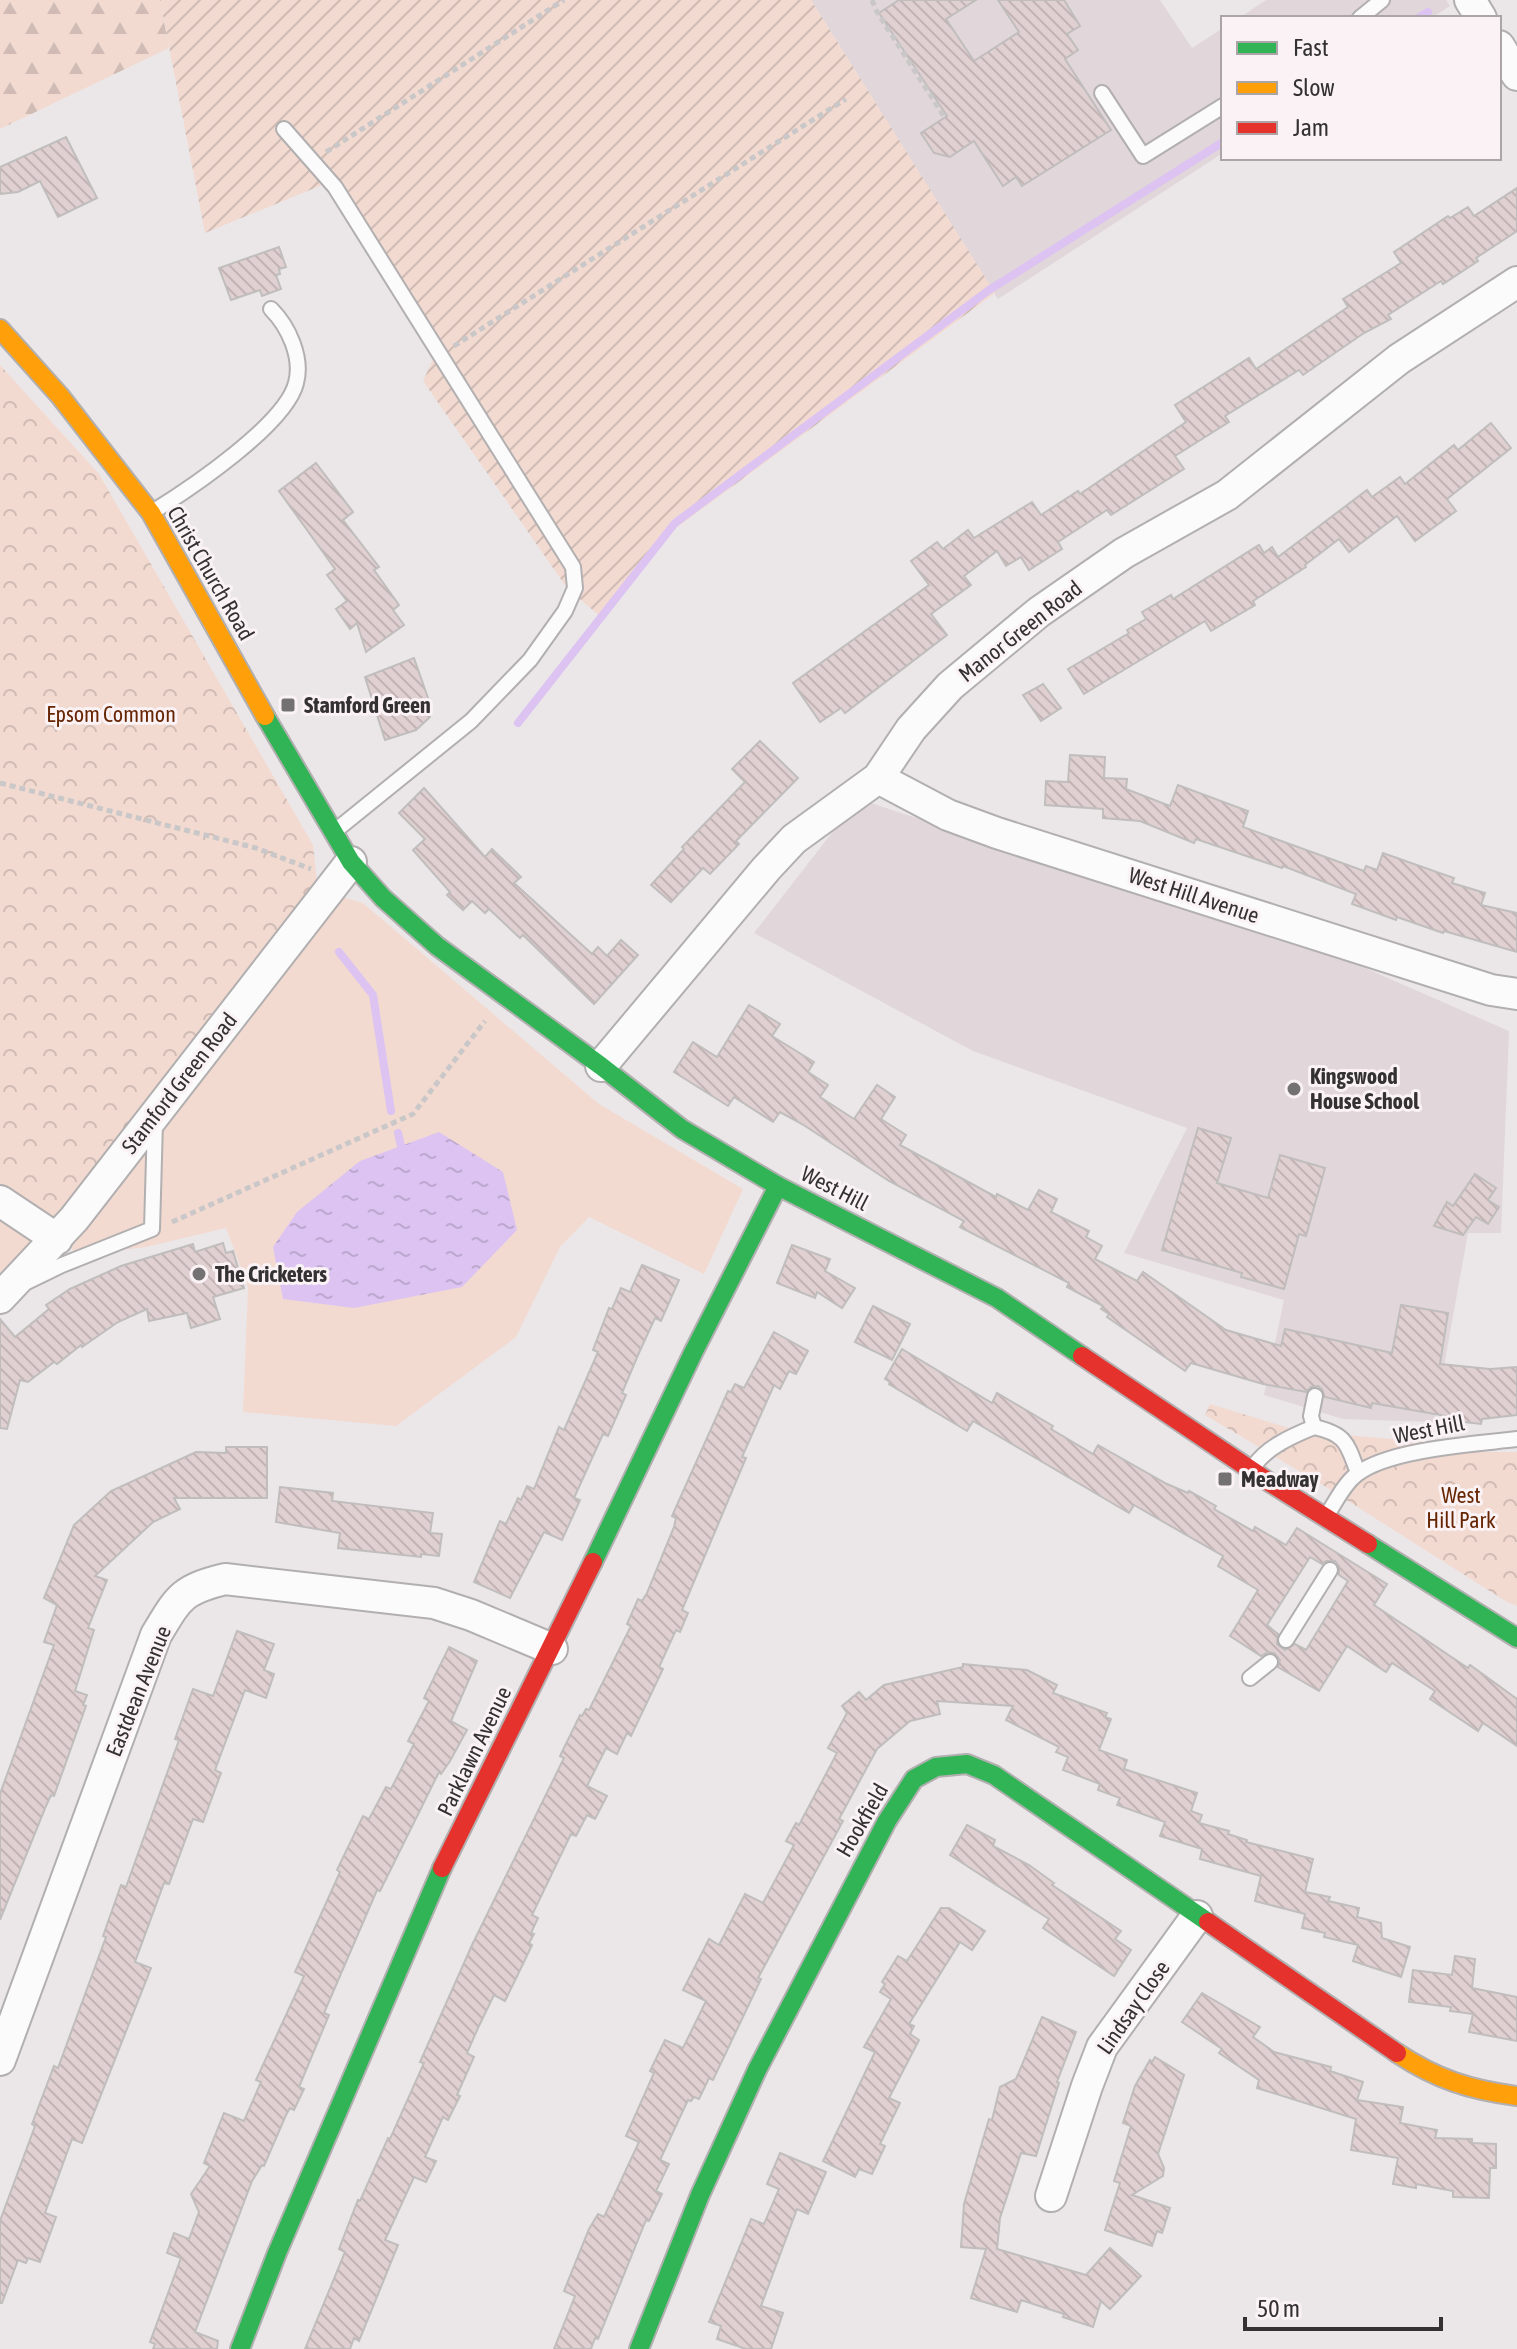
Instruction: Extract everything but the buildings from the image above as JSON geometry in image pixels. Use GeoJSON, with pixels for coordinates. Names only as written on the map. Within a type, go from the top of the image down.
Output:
{"type":"FeatureCollection","features":[{"type":"Feature","properties":{"kind":"street"},"geometry":{"type":"LineString","coordinates":[[1501,49],[1517,75]]}},
{"type":"Feature","properties":{"kind":"street","name":"Manor Green Road"},"geometry":{"type":"LineString","coordinates":[[601,1066],[794,839],[878,778],[911,729],[950,686],[1039,612],[1124,553],[1227,495],[1399,359],[1517,282]]}},
{"type":"Feature","properties":{"kind":"street","name":"Christ Church Road"},"geometry":{"type":"LineString","coordinates":[[0,329],[60,396],[151,513],[333,833],[344,870]]}},
{"type":"Feature","properties":{"kind":"street","name":"West Hill Avenue"},"geometry":{"type":"LineString","coordinates":[[878,778],[948,815],[997,833],[1491,990],[1517,994]]}},
{"type":"Feature","properties":{"kind":"street","name":"West Hill"},"geometry":{"type":"LineString","coordinates":[[344,870],[383,898],[437,946],[682,1129],[778,1186],[997,1298],[1326,1517],[1349,1540],[1517,1638]]}},
{"type":"Feature","properties":{"kind":"street","name":"Stamford Green Road"},"geometry":{"type":"LineString","coordinates":[[2,1296],[57,1239],[344,870]]}},
{"type":"Feature","properties":{"kind":"street","name":"Parklawn Avenue"},"geometry":{"type":"LineString","coordinates":[[240,2349],[277,2253],[436,1880],[552,1649],[693,1353],[778,1186]]}},
{"type":"Feature","properties":{"kind":"street"},"geometry":{"type":"LineString","coordinates":[[0,1201],[57,1239]]}},
{"type":"Feature","properties":{"kind":"street","name":"Eastdean Avenue"},"geometry":{"type":"LineString","coordinates":[[0,2060],[156,1635],[175,1604],[194,1586],[225,1579],[434,1603],[552,1649]]}},
{"type":"Feature","properties":{"kind":"street","name":"Hookfield"},"geometry":{"type":"LineString","coordinates":[[639,2349],[700,2195],[757,2070],[887,1821],[914,1779],[936,1767],[967,1764],[994,1775],[1424,2071],[1453,2084],[1517,2096]]}},
{"type":"Feature","properties":{"kind":"street","name":"Lindsay Close"},"geometry":{"type":"LineString","coordinates":[[1051,2196],[1102,2047],[1197,1916]]}},
{"type":"Feature","properties":{"kind":"lane"},"geometry":{"type":"LineString","coordinates":[[1362,16],[1382,0]]}},
{"type":"Feature","properties":{"kind":"lane"},"geometry":{"type":"LineString","coordinates":[[1102,93],[1143,156],[1221,107]]}},
{"type":"Feature","properties":{"kind":"lane"},"geometry":{"type":"LineString","coordinates":[[284,129],[335,187],[573,567],[575,588],[565,611],[530,660],[471,721],[333,833]]}},
{"type":"Feature","properties":{"kind":"lane"},"geometry":{"type":"LineString","coordinates":[[151,513],[206,478],[273,419],[288,401],[297,381],[296,354],[283,321],[271,309]]}},
{"type":"Feature","properties":{"kind":"lane"},"geometry":{"type":"LineString","coordinates":[[2,1296],[62,1265],[152,1229],[155,1115]]}},
{"type":"Feature","properties":{"kind":"lane"},"geometry":{"type":"LineString","coordinates":[[1314,1427],[1311,1416],[1315,1396]]}},
{"type":"Feature","properties":{"kind":"lane"},"geometry":{"type":"LineString","coordinates":[[1252,1470],[1262,1455],[1297,1434],[1314,1427],[1335,1432],[1352,1456],[1358,1473],[1326,1517]]}},
{"type":"Feature","properties":{"kind":"lane","name":"West Hill"},"geometry":{"type":"LineString","coordinates":[[1358,1473],[1402,1456],[1517,1439]]}},
{"type":"Feature","properties":{"kind":"lane"},"geometry":{"type":"LineString","coordinates":[[1286,1640],[1330,1570]]}},
{"type":"Feature","properties":{"kind":"lane"},"geometry":{"type":"LineString","coordinates":[[1250,1678],[1270,1662]]}},
{"type":"Feature","properties":{"kind":"path"},"geometry":{"type":"LineString","coordinates":[[312,161],[564,0]]}},
{"type":"Feature","properties":{"kind":"path"},"geometry":{"type":"LineString","coordinates":[[872,0],[945,118]]}},
{"type":"Feature","properties":{"kind":"path"},"geometry":{"type":"LineString","coordinates":[[439,355],[846,99]]}},
{"type":"Feature","properties":{"kind":"path"},"geometry":{"type":"LineString","coordinates":[[0,783],[344,870]]}},
{"type":"Feature","properties":{"kind":"path"},"geometry":{"type":"LineString","coordinates":[[152,1229],[413,1114],[487,1019]]}},
{"type":"Feature","properties":{"kind":"shaded area"},"geometry":{"type":"Polygon","coordinates":[[[811,0],[1160,0],[1192,48],[1221,29],[1221,154],[998,299],[811,0]]]}},
{"type":"Feature","properties":{"kind":"shaded area"},"geometry":{"type":"Polygon","coordinates":[[[1266,0],[1446,0],[1450,6],[1434,16],[1242,16],[1266,0]]]}},
{"type":"Feature","properties":{"kind":"shaded area","name":"Kingswood House School"},"geometry":{"type":"Polygon","coordinates":[[[871,803],[1349,961],[1509,1031],[1501,1233],[1468,1233],[1434,1422],[1343,1419],[1264,1395],[1284,1300],[1124,1253],[1187,1128],[973,1051],[754,933],[841,821],[871,803]]]}},
{"type":"Feature","properties":{"kind":"green space"},"geometry":{"type":"Polygon","coordinates":[[[0,0],[160,0],[169,48],[0,129],[0,0]]]}},
{"type":"Feature","properties":{"kind":"green space"},"geometry":{"type":"Polygon","coordinates":[[[160,0],[811,0],[995,293],[672,531],[603,619],[567,588],[423,381],[435,355],[327,183],[205,233],[160,0]]]}},
{"type":"Feature","properties":{"kind":"green space","name":"Epsom Common"},"geometry":{"type":"Polygon","coordinates":[[[0,365],[99,474],[313,845],[318,890],[57,1227],[0,1188],[0,365]]]}},
{"type":"Feature","properties":{"kind":"green space"},"geometry":{"type":"Polygon","coordinates":[[[0,798],[363,903],[599,1104],[743,1189],[704,1274],[589,1217],[560,1247],[516,1337],[396,1426],[243,1412],[248,1287],[226,1228],[146,1247],[80,1255],[51,1234],[0,1287],[0,798]]]}},
{"type":"Feature","properties":{"kind":"green space","name":"West Hill Park"},"geometry":{"type":"Polygon","coordinates":[[[1210,1404],[1299,1431],[1427,1442],[1457,1452],[1517,1452],[1517,1606],[1205,1415],[1210,1404]]]}},
{"type":"Feature","properties":{"kind":"water"},"geometry":{"type":"Polygon","coordinates":[[[439,1132],[503,1172],[517,1230],[462,1287],[354,1308],[283,1299],[273,1247],[297,1212],[360,1161],[439,1132]]]}},
{"type":"Feature","properties":{"kind":"waterway"},"geometry":{"type":"LineString","coordinates":[[1421,16],[1428,12]]}},
{"type":"Feature","properties":{"kind":"waterway"},"geometry":{"type":"LineString","coordinates":[[518,723],[675,523],[989,290],[1221,143]]}},
{"type":"Feature","properties":{"kind":"waterway"},"geometry":{"type":"LineString","coordinates":[[339,952],[373,995],[391,1111]]}},
{"type":"Feature","properties":{"kind":"waterway"},"geometry":{"type":"LineString","coordinates":[[398,1133],[401,1146]]}},
{"type":"Feature","properties":{"kind":"traffic: fast"},"geometry":{"type":"LineString","coordinates":[[265,716],[351,862],[383,898],[437,946],[682,1129],[778,1186],[997,1298],[1082,1356]]}},
{"type":"Feature","properties":{"kind":"traffic: fast"},"geometry":{"type":"LineString","coordinates":[[593,1562],[693,1353],[778,1186]]}},
{"type":"Feature","properties":{"kind":"traffic: fast"},"geometry":{"type":"LineString","coordinates":[[1368,1544],[1517,1638]]}},
{"type":"Feature","properties":{"kind":"traffic: fast"},"geometry":{"type":"LineString","coordinates":[[639,2349],[700,2195],[757,2070],[887,1821],[914,1779],[936,1767],[967,1764],[994,1775],[1208,1922]]}},
{"type":"Feature","properties":{"kind":"traffic: fast"},"geometry":{"type":"LineString","coordinates":[[240,2349],[277,2253],[442,1868]]}},
{"type":"Feature","properties":{"kind":"traffic: slow"},"geometry":{"type":"LineString","coordinates":[[0,329],[60,396],[151,513],[265,716]]}},
{"type":"Feature","properties":{"kind":"traffic: slow"},"geometry":{"type":"LineString","coordinates":[[1397,2053],[1454,2082],[1517,2096]]}},
{"type":"Feature","properties":{"kind":"traffic: jam"},"geometry":{"type":"LineString","coordinates":[[1082,1356],[1269,1482],[1368,1544]]}},
{"type":"Feature","properties":{"kind":"traffic: jam"},"geometry":{"type":"LineString","coordinates":[[442,1868],[593,1562]]}},
{"type":"Feature","properties":{"kind":"traffic: jam"},"geometry":{"type":"LineString","coordinates":[[1208,1922],[1397,2053]]}},
{"type":"Feature","properties":{"kind":"place","name":"Stamford Green"},"geometry":{"type":"Point","coordinates":[288,705]}},
{"type":"Feature","properties":{"kind":"place","name":"Kingswood House School"},"geometry":{"type":"Point","coordinates":[1294,1089]}},
{"type":"Feature","properties":{"kind":"place","name":"The Cricketers"},"geometry":{"type":"Point","coordinates":[199,1274]}},
{"type":"Feature","properties":{"kind":"place","name":"Meadway"},"geometry":{"type":"Point","coordinates":[1225,1479]}}]}
